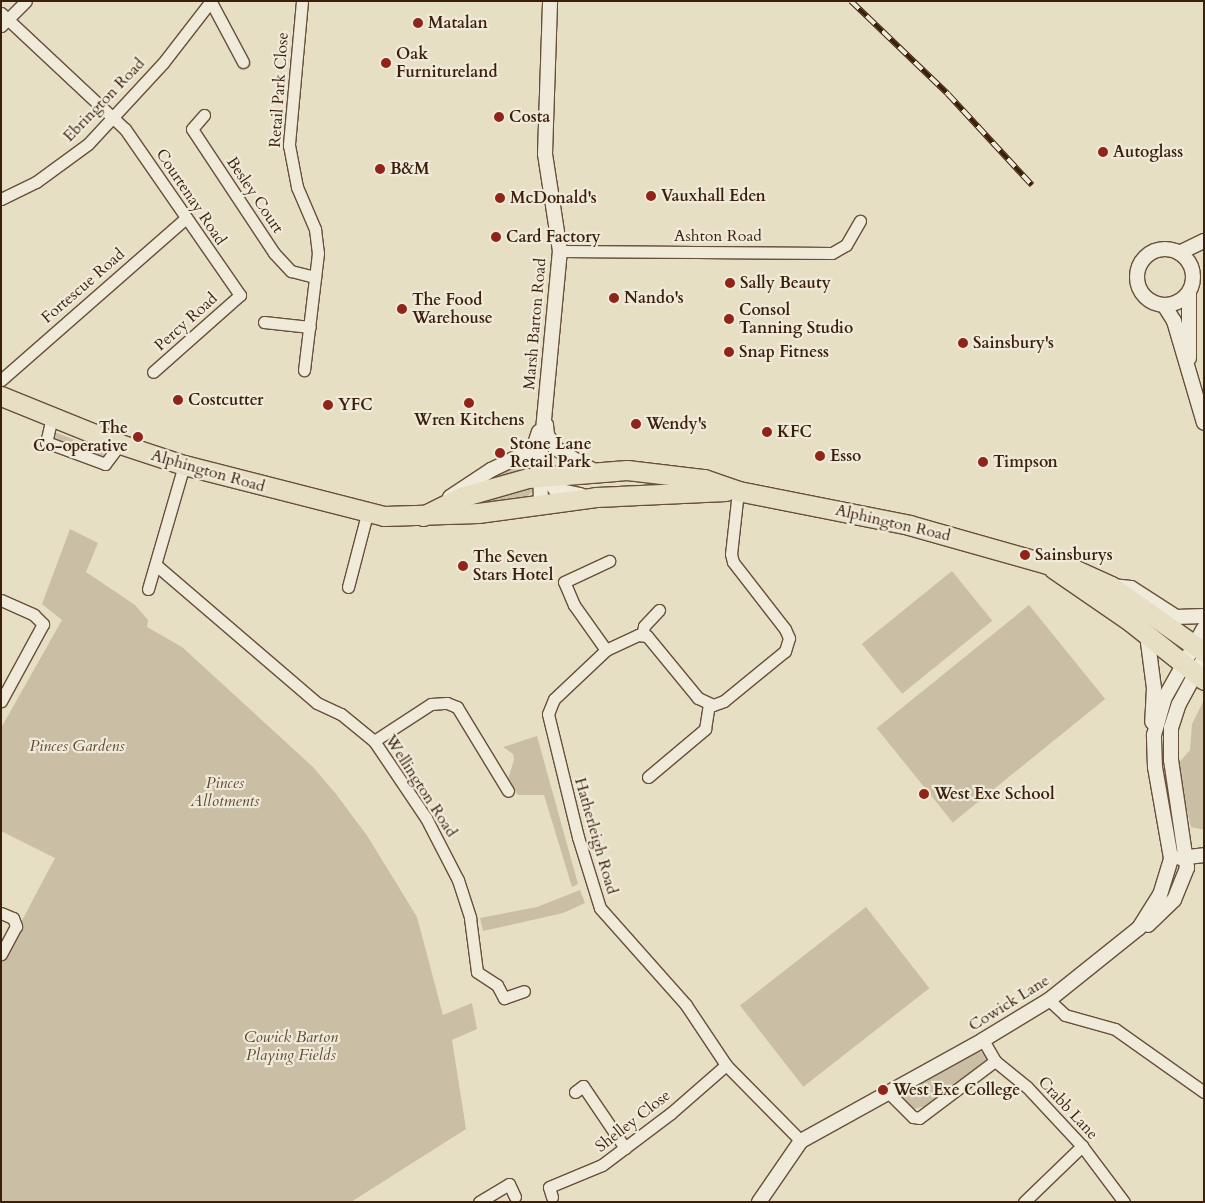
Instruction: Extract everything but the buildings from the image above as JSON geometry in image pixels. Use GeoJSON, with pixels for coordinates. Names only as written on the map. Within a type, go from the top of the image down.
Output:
{"type":"FeatureCollection","features":[{"type":"Feature","properties":{"kind":"highway","name":"Alphington Road"},"geometry":{"type":"LineString","coordinates":[[1,396],[120,444],[184,465],[367,514],[423,516],[478,513],[596,497],[738,490]]}},
{"type":"Feature","properties":{"kind":"highway","name":"Alphington Road"},"geometry":{"type":"LineString","coordinates":[[423,516],[444,503],[542,472],[627,470],[704,479],[738,490],[909,525],[1047,564],[1069,567],[1111,586],[1197,662]]}},
{"type":"Feature","properties":{"kind":"highway","name":"Alphington Road"},"geometry":{"type":"LineString","coordinates":[[1047,564],[1147,635],[1197,662]]}},
{"type":"Feature","properties":{"kind":"street"},"geometry":{"type":"LineString","coordinates":[[4,20],[26,1]]}},
{"type":"Feature","properties":{"kind":"street"},"geometry":{"type":"LineString","coordinates":[[211,1],[243,62]]}},
{"type":"Feature","properties":{"kind":"street","name":"Ebrington Road"},"geometry":{"type":"LineString","coordinates":[[1,199],[49,174],[88,144],[163,63],[211,1]]}},
{"type":"Feature","properties":{"kind":"street","name":"Retail Park Close"},"geometry":{"type":"LineString","coordinates":[[302,1],[288,145],[297,187],[315,229],[318,253],[304,370]]}},
{"type":"Feature","properties":{"kind":"street","name":"Marsh Barton Road"},"geometry":{"type":"LineString","coordinates":[[541,504],[545,412],[560,251],[545,154],[550,1]]}},
{"type":"Feature","properties":{"kind":"street","name":"Courtenay Road"},"geometry":{"type":"LineString","coordinates":[[4,20],[114,118],[240,296]]}},
{"type":"Feature","properties":{"kind":"street","name":"Besley Court"},"geometry":{"type":"LineString","coordinates":[[204,115],[192,129],[274,253],[291,270],[315,277]]}},
{"type":"Feature","properties":{"kind":"street","name":"Fortescue Road"},"geometry":{"type":"LineString","coordinates":[[1,380],[186,218]]}},
{"type":"Feature","properties":{"kind":"street","name":"Ashton Road"},"geometry":{"type":"LineString","coordinates":[[560,251],[832,253],[846,245],[860,221]]}},
{"type":"Feature","properties":{"kind":"street"},"geometry":{"type":"LineString","coordinates":[[1179,253],[1204,241]]}},
{"type":"Feature","properties":{"kind":"street"},"geometry":{"type":"LineString","coordinates":[[1188,371],[1189,293],[1198,271],[1179,253],[1168,249],[1153,252],[1139,268],[1137,279],[1143,294],[1150,301],[1164,305],[1178,302],[1189,293]]}},
{"type":"Feature","properties":{"kind":"street","name":"Percy Road"},"geometry":{"type":"LineString","coordinates":[[153,372],[240,296]]}},
{"type":"Feature","properties":{"kind":"street"},"geometry":{"type":"LineString","coordinates":[[1164,305],[1174,322],[1203,420]]}},
{"type":"Feature","properties":{"kind":"street"},"geometry":{"type":"LineString","coordinates":[[264,322],[310,327]]}},
{"type":"Feature","properties":{"kind":"street","name":"Marsh Barton Road"},"geometry":{"type":"LineString","coordinates":[[545,412],[547,435],[555,448],[594,471]]}},
{"type":"Feature","properties":{"kind":"street","name":"Marsh Barton Road"},"geometry":{"type":"LineString","coordinates":[[444,503],[460,488],[534,447],[545,412]]}},
{"type":"Feature","properties":{"kind":"street"},"geometry":{"type":"LineString","coordinates":[[52,417],[46,442],[105,464],[120,444]]}},
{"type":"Feature","properties":{"kind":"street"},"geometry":{"type":"LineString","coordinates":[[148,589],[184,465]]}},
{"type":"Feature","properties":{"kind":"street"},"geometry":{"type":"LineString","coordinates":[[542,472],[556,490],[596,497]]}},
{"type":"Feature","properties":{"kind":"street"},"geometry":{"type":"LineString","coordinates":[[659,610],[644,626],[642,634],[698,698],[709,704],[724,701],[785,651],[788,643],[785,629],[733,562],[731,545],[738,490]]}},
{"type":"Feature","properties":{"kind":"street"},"geometry":{"type":"LineString","coordinates":[[348,587],[367,514]]}},
{"type":"Feature","properties":{"kind":"street"},"geometry":{"type":"LineString","coordinates":[[606,650],[574,605],[564,582],[609,561]]}},
{"type":"Feature","properties":{"kind":"street","name":"Wellington Road"},"geometry":{"type":"LineString","coordinates":[[156,565],[317,703],[342,714],[374,741],[426,818],[458,880],[470,918],[477,972],[497,985],[504,998],[524,991]]}},
{"type":"Feature","properties":{"kind":"street"},"geometry":{"type":"LineString","coordinates":[[1111,586],[1131,588],[1176,618],[1204,616]]}},
{"type":"Feature","properties":{"kind":"street"},"geometry":{"type":"LineString","coordinates":[[1,600],[41,620],[41,630],[1,701]]}},
{"type":"Feature","properties":{"kind":"street"},"geometry":{"type":"LineString","coordinates":[[1147,635],[1154,688],[1156,767],[1170,858],[1168,878],[1160,895],[1139,928],[1145,929],[1174,900],[1184,881],[1187,857],[1170,742],[1175,714],[1197,662],[1204,628]]}},
{"type":"Feature","properties":{"kind":"street","name":"Hatherleigh Road"},"geometry":{"type":"LineString","coordinates":[[642,634],[606,650],[554,699],[549,710],[550,731],[578,837],[600,908],[686,1005],[726,1065],[801,1141]]}},
{"type":"Feature","properties":{"kind":"street"},"geometry":{"type":"LineString","coordinates":[[1154,735],[1164,699],[1197,662]]}},
{"type":"Feature","properties":{"kind":"street"},"geometry":{"type":"LineString","coordinates":[[374,741],[431,704],[448,703],[457,707],[508,791]]}},
{"type":"Feature","properties":{"kind":"street"},"geometry":{"type":"LineString","coordinates":[[648,777],[705,728],[709,704]]}},
{"type":"Feature","properties":{"kind":"street"},"geometry":{"type":"LineString","coordinates":[[1170,858],[1204,855]]}},
{"type":"Feature","properties":{"kind":"street"},"geometry":{"type":"LineString","coordinates":[[1,913],[13,918],[16,926],[1,954]]}},
{"type":"Feature","properties":{"kind":"street","name":"Cowick Lane"},"geometry":{"type":"LineString","coordinates":[[759,1202],[801,1141],[984,1040],[1049,1000],[1139,928]]}},
{"type":"Feature","properties":{"kind":"street"},"geometry":{"type":"LineString","coordinates":[[1049,1000],[1065,1015],[1115,1028],[1204,1092]]}},
{"type":"Feature","properties":{"kind":"street","name":"Crabb Lane"},"geometry":{"type":"LineString","coordinates":[[984,1040],[995,1061],[1027,1087],[1082,1146],[1124,1202]]}},
{"type":"Feature","properties":{"kind":"street"},"geometry":{"type":"LineString","coordinates":[[889,1093],[913,1117],[919,1118],[995,1061]]}},
{"type":"Feature","properties":{"kind":"street","name":"Shelley Close"},"geometry":{"type":"LineString","coordinates":[[546,1174],[550,1192],[594,1170],[625,1148],[726,1065]]}},
{"type":"Feature","properties":{"kind":"street"},"geometry":{"type":"LineString","coordinates":[[593,1079],[579,1089],[625,1148]]}},
{"type":"Feature","properties":{"kind":"street"},"geometry":{"type":"LineString","coordinates":[[1024,1202],[1082,1146]]}},
{"type":"Feature","properties":{"kind":"street"},"geometry":{"type":"LineString","coordinates":[[479,1202],[508,1184],[515,1198]]}},
{"type":"Feature","properties":{"kind":"green space"},"geometry":{"type":"Polygon","coordinates":[[[54,432],[99,449],[105,457],[54,440],[51,437],[54,432]]]}},
{"type":"Feature","properties":{"kind":"green space"},"geometry":{"type":"Polygon","coordinates":[[[524,461],[536,470],[474,485],[524,461]]]}},
{"type":"Feature","properties":{"kind":"green space"},"geometry":{"type":"Polygon","coordinates":[[[531,486],[532,492],[526,498],[462,504],[531,486]]]}},
{"type":"Feature","properties":{"kind":"green space"},"geometry":{"type":"Polygon","coordinates":[[[70,529],[98,543],[86,572],[135,605],[148,620],[147,627],[182,647],[313,767],[336,794],[368,837],[417,917],[443,1015],[472,1003],[477,1029],[452,1040],[466,1129],[351,1202],[1,1202],[1,960],[55,858],[1,831],[1,728],[62,620],[42,604],[70,529]]]}},
{"type":"Feature","properties":{"kind":"green space"},"geometry":{"type":"Polygon","coordinates":[[[952,571],[992,621],[902,694],[862,644],[952,571]]]}},
{"type":"Feature","properties":{"kind":"green space"},"geometry":{"type":"Polygon","coordinates":[[[1029,605],[1105,699],[953,822],[877,728],[1029,605]]]}},
{"type":"Feature","properties":{"kind":"green space"},"geometry":{"type":"Polygon","coordinates":[[[1204,700],[1204,830],[1191,827],[1176,766],[1190,750],[1192,724],[1204,700]]]}},
{"type":"Feature","properties":{"kind":"green space"},"geometry":{"type":"Polygon","coordinates":[[[537,736],[578,884],[572,887],[544,795],[518,795],[507,782],[514,760],[513,754],[503,747],[537,736]]]}},
{"type":"Feature","properties":{"kind":"green space"},"geometry":{"type":"Polygon","coordinates":[[[580,890],[585,903],[563,913],[483,931],[480,918],[537,907],[580,890]]]}},
{"type":"Feature","properties":{"kind":"green space"},"geometry":{"type":"Polygon","coordinates":[[[866,907],[929,988],[803,1087],[740,1006],[866,907]]]}},
{"type":"Feature","properties":{"kind":"green space"},"geometry":{"type":"Polygon","coordinates":[[[978,1051],[986,1053],[988,1059],[926,1106],[914,1109],[899,1100],[900,1095],[978,1051]]]}},
{"type":"Feature","properties":{"kind":"railway"},"geometry":{"type":"LineString","coordinates":[[851,1],[948,94],[1032,185]]}},
{"type":"Feature","properties":{"kind":"place","name":"Matalan"},"geometry":{"type":"Point","coordinates":[418,23]}},
{"type":"Feature","properties":{"kind":"place","name":"Oak Furnitureland"},"geometry":{"type":"Point","coordinates":[386,63]}},
{"type":"Feature","properties":{"kind":"place","name":"Costa"},"geometry":{"type":"Point","coordinates":[499,117]}},
{"type":"Feature","properties":{"kind":"place","name":"Autoglass"},"geometry":{"type":"Point","coordinates":[1103,152]}},
{"type":"Feature","properties":{"kind":"place","name":"B&M"},"geometry":{"type":"Point","coordinates":[380,169]}},
{"type":"Feature","properties":{"kind":"place","name":"Vauxhall Eden"},"geometry":{"type":"Point","coordinates":[651,196]}},
{"type":"Feature","properties":{"kind":"place","name":"McDonald's"},"geometry":{"type":"Point","coordinates":[500,198]}},
{"type":"Feature","properties":{"kind":"place","name":"Card Factory"},"geometry":{"type":"Point","coordinates":[496,237]}},
{"type":"Feature","properties":{"kind":"place","name":"Sally Beauty"},"geometry":{"type":"Point","coordinates":[730,283]}},
{"type":"Feature","properties":{"kind":"place","name":"Nando's"},"geometry":{"type":"Point","coordinates":[614,298]}},
{"type":"Feature","properties":{"kind":"place","name":"The Food Warehouse"},"geometry":{"type":"Point","coordinates":[402,309]}},
{"type":"Feature","properties":{"kind":"place","name":"Consol Tanning Studio"},"geometry":{"type":"Point","coordinates":[729,319]}},
{"type":"Feature","properties":{"kind":"place","name":"Sainsbury's"},"geometry":{"type":"Point","coordinates":[963,343]}},
{"type":"Feature","properties":{"kind":"place","name":"Snap Fitness"},"geometry":{"type":"Point","coordinates":[729,352]}},
{"type":"Feature","properties":{"kind":"place","name":"Costcutter"},"geometry":{"type":"Point","coordinates":[178,400]}},
{"type":"Feature","properties":{"kind":"place","name":"Wren Kitchens"},"geometry":{"type":"Point","coordinates":[469,403]}},
{"type":"Feature","properties":{"kind":"place","name":"YFC"},"geometry":{"type":"Point","coordinates":[328,405]}},
{"type":"Feature","properties":{"kind":"place","name":"Wendy's"},"geometry":{"type":"Point","coordinates":[636,424]}},
{"type":"Feature","properties":{"kind":"place","name":"KFC"},"geometry":{"type":"Point","coordinates":[767,432]}},
{"type":"Feature","properties":{"kind":"place","name":"The Co-operative"},"geometry":{"type":"Point","coordinates":[138,437]}},
{"type":"Feature","properties":{"kind":"place","name":"Stone Lane Retail Park"},"geometry":{"type":"Point","coordinates":[500,453]}},
{"type":"Feature","properties":{"kind":"place","name":"Esso"},"geometry":{"type":"Point","coordinates":[820,456]}},
{"type":"Feature","properties":{"kind":"place","name":"Timpson"},"geometry":{"type":"Point","coordinates":[983,462]}},
{"type":"Feature","properties":{"kind":"place","name":"Sainsburys"},"geometry":{"type":"Point","coordinates":[1025,555]}},
{"type":"Feature","properties":{"kind":"place","name":"The Seven Stars Hotel"},"geometry":{"type":"Point","coordinates":[463,566]}},
{"type":"Feature","properties":{"kind":"place","name":"West Exe School"},"geometry":{"type":"Point","coordinates":[924,794]}},
{"type":"Feature","properties":{"kind":"place","name":"West Exe College"},"geometry":{"type":"Point","coordinates":[883,1090]}},
{"type":"Feature","properties":{"kind":"park label","name":"Pinces Gardens"},"geometry":{"type":"Point","coordinates":[77,746]}},
{"type":"Feature","properties":{"kind":"park label","name":"Pinces Allotments"},"geometry":{"type":"Point","coordinates":[225,792]}},
{"type":"Feature","properties":{"kind":"park label","name":"Cowick Barton Playing Fields"},"geometry":{"type":"Point","coordinates":[291,1046]}}]}
